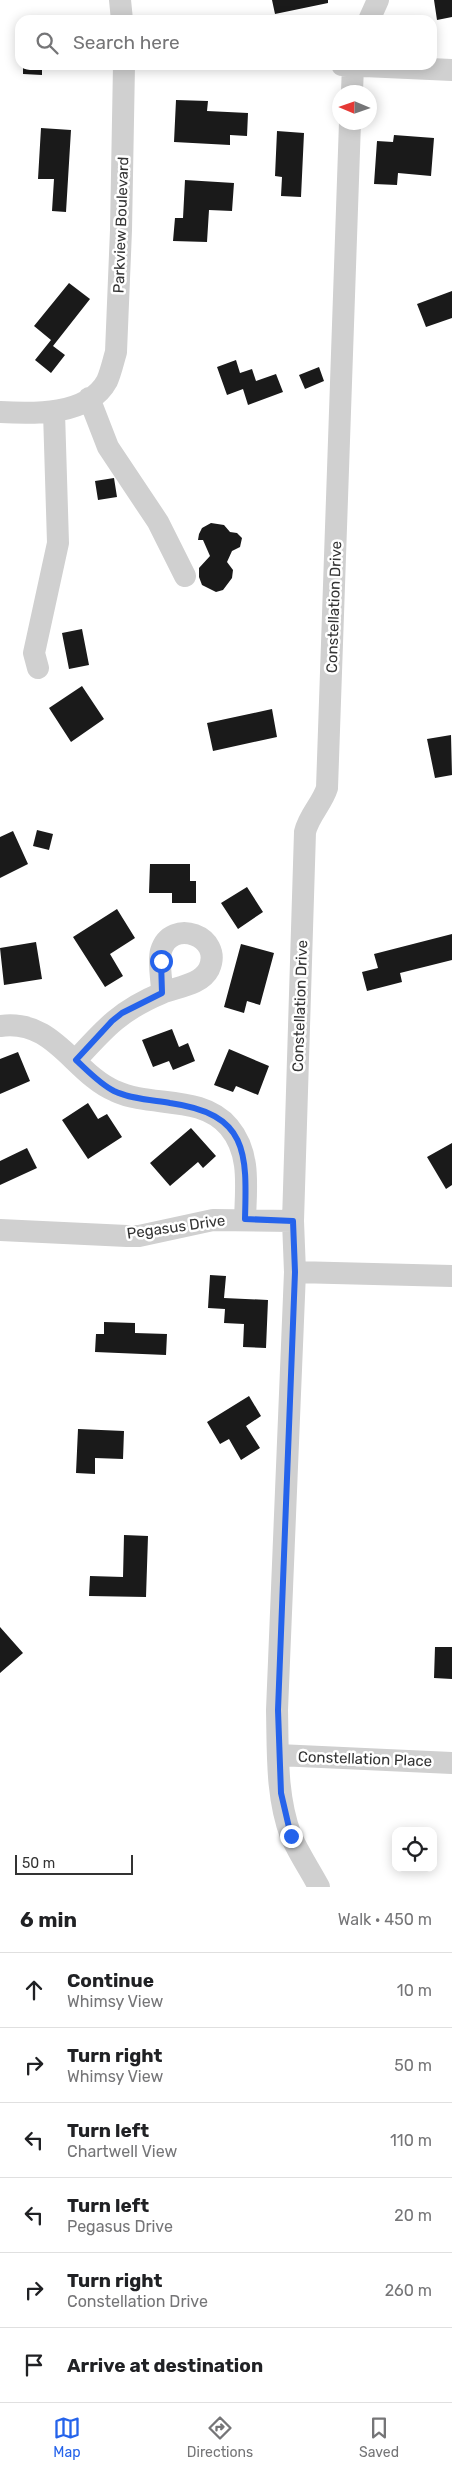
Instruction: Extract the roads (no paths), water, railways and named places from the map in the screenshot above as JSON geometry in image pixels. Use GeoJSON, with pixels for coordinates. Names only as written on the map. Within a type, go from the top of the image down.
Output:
{"type":"FeatureCollection","features":[{"type":"Feature","properties":{"kind":"street"},"geometry":{"type":"LineString","coordinates":[[120,0],[122,15]]}},
{"type":"Feature","properties":{"kind":"street"},"geometry":{"type":"LineString","coordinates":[[371,15],[378,0]]}},
{"type":"Feature","properties":{"kind":"street"},"geometry":{"type":"LineString","coordinates":[[437,69],[452,70]]}},
{"type":"Feature","properties":{"kind":"street","name":"Parkview Boulevard"},"geometry":{"type":"LineString","coordinates":[[89,398],[106,383],[116,352],[121,230],[124,70]]}},
{"type":"Feature","properties":{"kind":"street"},"geometry":{"type":"LineString","coordinates":[[352,85],[353,70]]}},
{"type":"Feature","properties":{"kind":"street","name":"Constellation Drive"},"geometry":{"type":"LineString","coordinates":[[319,1887],[291,1836],[285,1815],[278,1756],[278,1692],[295,1272],[293,1221],[305,832],[308,820],[324,796],[327,788],[350,130]]}},
{"type":"Feature","properties":{"kind":"street"},"geometry":{"type":"LineString","coordinates":[[0,412],[39,414],[54,412],[89,398],[108,447],[158,522],[185,576]]}},
{"type":"Feature","properties":{"kind":"street"},"geometry":{"type":"LineString","coordinates":[[38,668],[34,653],[58,542],[54,412]]}},
{"type":"Feature","properties":{"kind":"street"},"geometry":{"type":"LineString","coordinates":[[76,1060],[112,1021],[122,1013],[162,993]]}},
{"type":"Feature","properties":{"kind":"street"},"geometry":{"type":"LineString","coordinates":[[0,1026],[20,1026],[44,1033],[114,1091],[130,1096],[200,1108],[216,1116],[237,1138],[246,1165],[245,1219]]}},
{"type":"Feature","properties":{"kind":"street","name":"Pegasus Drive"},"geometry":{"type":"LineString","coordinates":[[0,1230],[139,1236],[200,1222],[245,1219],[293,1221]]}},
{"type":"Feature","properties":{"kind":"street"},"geometry":{"type":"LineString","coordinates":[[295,1272],[452,1276]]}},
{"type":"Feature","properties":{"kind":"street","name":"Constellation Place"},"geometry":{"type":"LineString","coordinates":[[278,1756],[452,1763]]}}]}
